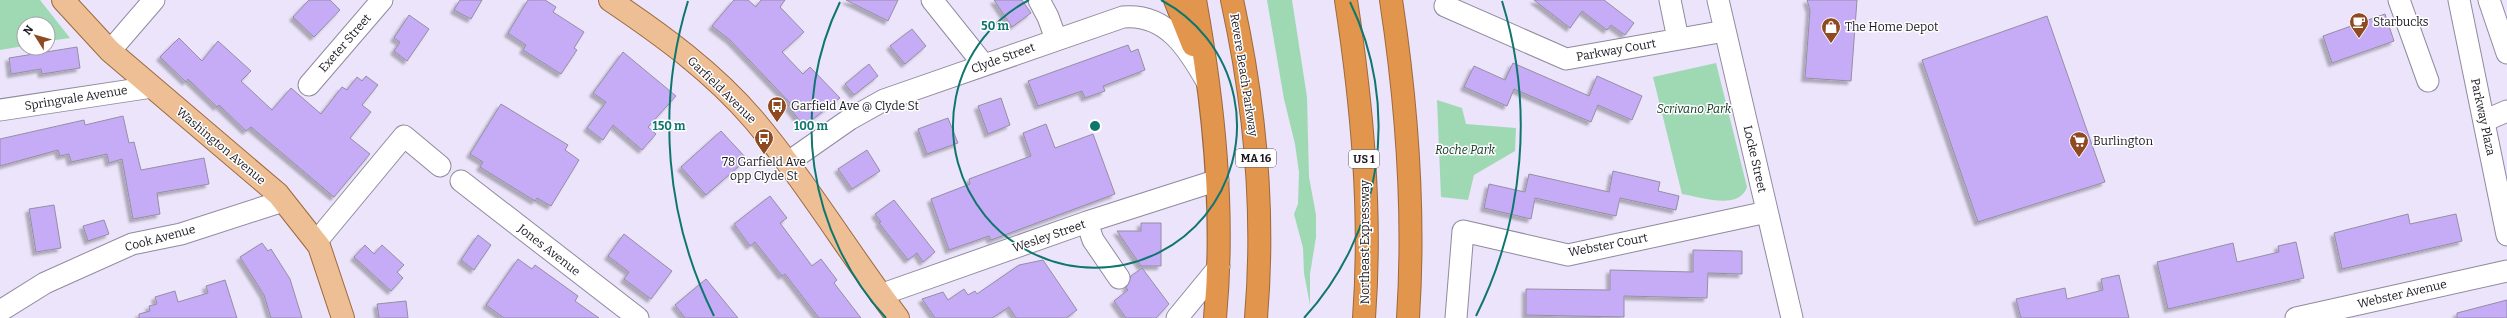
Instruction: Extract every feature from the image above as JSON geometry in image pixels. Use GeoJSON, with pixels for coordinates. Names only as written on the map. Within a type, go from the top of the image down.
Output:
{"type":"FeatureCollection","features":[{"type":"Feature","properties":{"kind":"highway"},"geometry":{"type":"LineString","coordinates":[[1175,0],[1207,82]]}},
{"type":"Feature","properties":{"kind":"highway"},"geometry":{"type":"LineString","coordinates":[[1195,0],[1207,82],[1218,180],[1219,266],[1215,318]]}},
{"type":"Feature","properties":{"kind":"highway","name":"Revere Beach Parkway"},"geometry":{"type":"LineString","coordinates":[[1232,0],[1245,63],[1257,167],[1259,237],[1256,318]]}},
{"type":"Feature","properties":{"kind":"highway","name":"Northeast Expressway"},"geometry":{"type":"LineString","coordinates":[[1346,0],[1358,97],[1366,200],[1364,318]]}},
{"type":"Feature","properties":{"kind":"highway"},"geometry":{"type":"LineString","coordinates":[[1391,0],[1399,61],[1411,203],[1408,318]]}},
{"type":"Feature","properties":{"kind":"highway"},"geometry":{"type":"LineString","coordinates":[[1399,61],[1405,0]]}},
{"type":"Feature","properties":{"kind":"main road","name":"Washington Avenue"},"geometry":{"type":"LineString","coordinates":[[62,0],[110,51],[283,201],[316,242],[343,318]]}},
{"type":"Feature","properties":{"kind":"main road","name":"Garfield Avenue"},"geometry":{"type":"LineString","coordinates":[[610,0],[659,33],[704,70],[753,119],[787,163],[880,295],[898,318]]}},
{"type":"Feature","properties":{"kind":"street"},"geometry":{"type":"LineString","coordinates":[[110,51],[154,0]]}},
{"type":"Feature","properties":{"kind":"street","name":"Exeter Street"},"geometry":{"type":"LineString","coordinates":[[309,85],[382,0]]}},
{"type":"Feature","properties":{"kind":"street"},"geometry":{"type":"LineString","coordinates":[[932,0],[984,65]]}},
{"type":"Feature","properties":{"kind":"street"},"geometry":{"type":"LineString","coordinates":[[1039,0],[1048,17],[1056,40]]}},
{"type":"Feature","properties":{"kind":"street"},"geometry":{"type":"LineString","coordinates":[[1670,0],[1678,39]]}},
{"type":"Feature","properties":{"kind":"street","name":"Locke Street"},"geometry":{"type":"LineString","coordinates":[[1718,0],[1792,318]]}},
{"type":"Feature","properties":{"kind":"street"},"geometry":{"type":"LineString","coordinates":[[2399,0],[2428,81]]}},
{"type":"Feature","properties":{"kind":"street","name":"Parkway Plaza"},"geometry":{"type":"LineString","coordinates":[[2459,0],[2507,235]]}},
{"type":"Feature","properties":{"kind":"street"},"geometry":{"type":"LineString","coordinates":[[2489,0],[2507,53]]}},
{"type":"Feature","properties":{"kind":"street","name":"Parkway Court"},"geometry":{"type":"LineString","coordinates":[[1445,6],[1566,59],[1725,31]]}},
{"type":"Feature","properties":{"kind":"street","name":"Clyde Street"},"geometry":{"type":"LineString","coordinates":[[787,163],[872,106],[1114,19],[1131,16],[1146,18],[1160,24],[1175,35],[1190,54],[1207,82]]}},
{"type":"Feature","properties":{"kind":"street","name":"Springvale Avenue"},"geometry":{"type":"LineString","coordinates":[[0,110],[152,87]]}},
{"type":"Feature","properties":{"kind":"street"},"geometry":{"type":"LineString","coordinates":[[2484,121],[2507,110]]}},
{"type":"Feature","properties":{"kind":"street"},"geometry":{"type":"LineString","coordinates":[[316,242],[404,136],[440,166]]}},
{"type":"Feature","properties":{"kind":"street","name":"Wesley Street"},"geometry":{"type":"LineString","coordinates":[[880,295],[1087,222],[1218,180]]}},
{"type":"Feature","properties":{"kind":"street","name":"Jones Avenue"},"geometry":{"type":"LineString","coordinates":[[461,182],[638,318]]}},
{"type":"Feature","properties":{"kind":"street","name":"Cook Avenue"},"geometry":{"type":"LineString","coordinates":[[0,311],[45,283],[132,244],[181,234],[283,201]]}},
{"type":"Feature","properties":{"kind":"street","name":"Webster Court"},"geometry":{"type":"LineString","coordinates":[[1456,318],[1463,231],[1568,255],[1767,212]]}},
{"type":"Feature","properties":{"kind":"street"},"geometry":{"type":"LineString","coordinates":[[1087,222],[1093,240],[1119,278]]}},
{"type":"Feature","properties":{"kind":"street"},"geometry":{"type":"LineString","coordinates":[[1177,318],[1219,266]]}},
{"type":"Feature","properties":{"kind":"street","name":"Webster Avenue"},"geometry":{"type":"LineString","coordinates":[[2296,318],[2507,270]]}},
{"type":"Feature","properties":{"kind":"green space"},"geometry":{"type":"Polygon","coordinates":[[[0,0],[40,0],[53,16],[16,16],[16,47],[0,50],[0,0]]]}},
{"type":"Feature","properties":{"kind":"green space"},"geometry":{"type":"Polygon","coordinates":[[[1267,0],[1292,0],[1307,97],[1309,177],[1316,215],[1316,237],[1310,274],[1310,305],[1304,273],[1303,248],[1294,214],[1298,204],[1299,172],[1295,144],[1284,99],[1267,0]]]}},
{"type":"Feature","properties":{"kind":"green space"},"geometry":{"type":"Polygon","coordinates":[[[56,20],[70,38],[56,40],[56,20]]]}},
{"type":"Feature","properties":{"kind":"green space","name":"Scrivano Park"},"geometry":{"type":"Polygon","coordinates":[[[1716,63],[1747,187],[1743,194],[1736,199],[1728,201],[1719,201],[1682,194],[1653,77],[1716,63]]]}},
{"type":"Feature","properties":{"kind":"green space","name":"Roche Park"},"geometry":{"type":"Polygon","coordinates":[[[1437,100],[1462,108],[1466,124],[1516,128],[1515,151],[1474,175],[1468,200],[1441,197],[1437,100]]]}},
{"type":"Feature","properties":{"kind":"building"},"geometry":{"type":"Polygon","coordinates":[[[309,0],[330,0],[340,10],[314,37],[293,17],[309,0]]]}},
{"type":"Feature","properties":{"kind":"building"},"geometry":{"type":"Polygon","coordinates":[[[460,0],[482,0],[471,19],[454,10],[460,0]]]}},
{"type":"Feature","properties":{"kind":"building"},"geometry":{"type":"Polygon","coordinates":[[[528,0],[545,0],[556,7],[553,12],[584,32],[574,48],[577,50],[561,74],[523,50],[526,45],[508,33],[528,0]]]}},
{"type":"Feature","properties":{"kind":"building"},"geometry":{"type":"Polygon","coordinates":[[[734,0],[748,0],[756,7],[761,0],[785,0],[780,7],[804,32],[782,52],[803,74],[810,67],[840,98],[804,126],[788,106],[791,104],[730,40],[712,26],[734,0]]]}},
{"type":"Feature","properties":{"kind":"building"},"geometry":{"type":"Polygon","coordinates":[[[846,0],[898,0],[888,21],[846,0]]]}},
{"type":"Feature","properties":{"kind":"building"},"geometry":{"type":"Polygon","coordinates":[[[994,0],[1022,0],[1031,13],[1012,27],[994,0]]]}},
{"type":"Feature","properties":{"kind":"building"},"geometry":{"type":"Polygon","coordinates":[[[1534,0],[1604,0],[1634,23],[1625,35],[1611,25],[1607,30],[1582,11],[1570,28],[1534,0]]]}},
{"type":"Feature","properties":{"kind":"building","name":"The Home Depot"},"geometry":{"type":"Polygon","coordinates":[[[1807,0],[1857,0],[1851,81],[1805,78],[1810,10],[1807,0]]]}},
{"type":"Feature","properties":{"kind":"building","name":"Starbucks"},"geometry":{"type":"Polygon","coordinates":[[[2385,14],[2394,41],[2332,63],[2323,36],[2385,14]]]}},
{"type":"Feature","properties":{"kind":"building"},"geometry":{"type":"Polygon","coordinates":[[[409,15],[429,29],[407,61],[394,51],[400,42],[394,38],[409,15]]]}},
{"type":"Feature","properties":{"kind":"building"},"geometry":{"type":"Polygon","coordinates":[[[2047,16],[2105,182],[1978,222],[1922,60],[2047,16]]]}},
{"type":"Feature","properties":{"kind":"building"},"geometry":{"type":"Polygon","coordinates":[[[912,29],[926,46],[905,64],[890,46],[912,29]]]}},
{"type":"Feature","properties":{"kind":"building"},"geometry":{"type":"Polygon","coordinates":[[[179,38],[202,61],[218,41],[251,71],[241,81],[272,110],[291,88],[321,114],[342,87],[347,90],[357,77],[362,81],[366,76],[378,85],[362,105],[371,112],[350,138],[370,154],[334,197],[251,127],[246,131],[219,105],[217,107],[188,79],[186,82],[160,57],[179,38]]]}},
{"type":"Feature","properties":{"kind":"building"},"geometry":{"type":"Polygon","coordinates":[[[1128,45],[1131,52],[1138,49],[1145,70],[1103,86],[1105,91],[1085,98],[1082,91],[1038,106],[1028,81],[1128,45]]]}},
{"type":"Feature","properties":{"kind":"building"},"geometry":{"type":"Polygon","coordinates":[[[77,47],[80,68],[42,74],[41,69],[11,74],[9,58],[21,56],[56,56],[56,50],[77,47]]]}},
{"type":"Feature","properties":{"kind":"building"},"geometry":{"type":"Polygon","coordinates":[[[623,52],[676,96],[648,127],[656,134],[642,150],[613,125],[603,140],[587,128],[606,102],[593,93],[623,52]]]}},
{"type":"Feature","properties":{"kind":"building"},"geometry":{"type":"Polygon","coordinates":[[[1513,63],[1589,96],[1597,76],[1642,96],[1632,120],[1598,105],[1591,122],[1514,89],[1507,106],[1464,87],[1474,66],[1505,80],[1513,63]]]}},
{"type":"Feature","properties":{"kind":"building"},"geometry":{"type":"Polygon","coordinates":[[[869,64],[878,76],[854,95],[845,84],[869,64]]]}},
{"type":"Feature","properties":{"kind":"building"},"geometry":{"type":"Polygon","coordinates":[[[1001,98],[1010,125],[988,134],[978,106],[1001,98]]]}},
{"type":"Feature","properties":{"kind":"building"},"geometry":{"type":"Polygon","coordinates":[[[501,104],[568,145],[565,150],[579,160],[551,206],[537,198],[535,201],[480,167],[483,162],[470,154],[501,104]]]}},
{"type":"Feature","properties":{"kind":"building"},"geometry":{"type":"Polygon","coordinates":[[[123,116],[129,143],[134,142],[141,170],[204,158],[209,184],[157,193],[160,214],[133,219],[122,159],[109,163],[107,154],[71,162],[69,154],[60,156],[58,150],[0,166],[0,139],[84,120],[85,125],[123,116]]]}},
{"type":"Feature","properties":{"kind":"building"},"geometry":{"type":"Polygon","coordinates":[[[948,118],[958,143],[927,154],[918,129],[948,118]]]}},
{"type":"Feature","properties":{"kind":"building"},"geometry":{"type":"Polygon","coordinates":[[[1046,124],[1055,148],[1093,134],[1115,194],[991,240],[989,236],[949,250],[931,199],[970,184],[969,179],[1031,156],[1023,133],[1046,124]]]}},
{"type":"Feature","properties":{"kind":"building"},"geometry":{"type":"Polygon","coordinates":[[[721,131],[747,159],[706,195],[681,167],[721,131]]]}},
{"type":"Feature","properties":{"kind":"building"},"geometry":{"type":"Polygon","coordinates":[[[867,150],[880,171],[852,189],[838,169],[867,150]]]}},
{"type":"Feature","properties":{"kind":"building"},"geometry":{"type":"Polygon","coordinates":[[[1613,171],[1660,182],[1658,191],[1679,196],[1676,210],[1620,198],[1616,216],[1535,198],[1531,219],[1484,208],[1489,184],[1525,192],[1529,174],[1609,192],[1613,171]]]}},
{"type":"Feature","properties":{"kind":"building"},"geometry":{"type":"Polygon","coordinates":[[[770,196],[787,218],[780,223],[812,266],[821,259],[837,280],[834,283],[861,318],[819,318],[785,274],[782,276],[755,242],[750,246],[734,224],[770,196]]]}},
{"type":"Feature","properties":{"kind":"building"},"geometry":{"type":"Polygon","coordinates":[[[894,200],[935,252],[923,262],[917,253],[908,260],[879,223],[881,222],[875,214],[894,200]]]}},
{"type":"Feature","properties":{"kind":"building"},"geometry":{"type":"Polygon","coordinates":[[[54,205],[61,248],[36,252],[29,209],[54,205]]]}},
{"type":"Feature","properties":{"kind":"building"},"geometry":{"type":"Polygon","coordinates":[[[2408,214],[2410,224],[2456,214],[2462,241],[2342,269],[2334,233],[2408,214]]]}},
{"type":"Feature","properties":{"kind":"building"},"geometry":{"type":"Polygon","coordinates":[[[104,220],[109,234],[88,241],[83,226],[104,220]]]}},
{"type":"Feature","properties":{"kind":"building"},"geometry":{"type":"Polygon","coordinates":[[[1141,223],[1161,223],[1161,266],[1141,266],[1117,231],[1141,231],[1141,223]]]}},
{"type":"Feature","properties":{"kind":"building"},"geometry":{"type":"Polygon","coordinates":[[[624,234],[672,271],[651,299],[624,279],[629,272],[608,256],[624,234]]]}},
{"type":"Feature","properties":{"kind":"building"},"geometry":{"type":"Polygon","coordinates":[[[478,235],[491,245],[474,270],[461,260],[478,235]]]}},
{"type":"Feature","properties":{"kind":"building"},"geometry":{"type":"Polygon","coordinates":[[[2296,242],[2304,278],[2168,309],[2157,262],[2233,243],[2237,262],[2279,252],[2278,246],[2296,242]]]}},
{"type":"Feature","properties":{"kind":"building"},"geometry":{"type":"Polygon","coordinates":[[[262,243],[268,251],[271,249],[290,279],[302,318],[271,318],[264,295],[240,257],[262,243]]]}},
{"type":"Feature","properties":{"kind":"building"},"geometry":{"type":"Polygon","coordinates":[[[365,245],[374,254],[382,245],[404,265],[397,272],[403,278],[391,291],[354,257],[365,245]]]}},
{"type":"Feature","properties":{"kind":"building"},"geometry":{"type":"Polygon","coordinates":[[[1693,250],[1742,251],[1742,274],[1708,273],[1707,298],[1624,296],[1624,317],[1526,315],[1526,289],[1610,290],[1610,270],[1693,272],[1693,250]]]}},
{"type":"Feature","properties":{"kind":"building"},"geometry":{"type":"Polygon","coordinates":[[[518,259],[532,269],[535,265],[578,296],[575,301],[599,318],[504,318],[486,305],[518,259]]]}},
{"type":"Feature","properties":{"kind":"building"},"geometry":{"type":"Polygon","coordinates":[[[1043,260],[1077,310],[1066,318],[1016,318],[1009,307],[992,318],[935,318],[922,299],[943,292],[948,300],[964,289],[968,295],[975,291],[977,294],[1019,265],[1043,260]]]}},
{"type":"Feature","properties":{"kind":"building"},"geometry":{"type":"Polygon","coordinates":[[[1142,268],[1169,304],[1156,318],[1126,318],[1114,301],[1128,290],[1126,288],[1131,276],[1142,268]]]}},
{"type":"Feature","properties":{"kind":"building"},"geometry":{"type":"Polygon","coordinates":[[[2119,275],[2129,318],[2021,318],[2016,299],[2065,288],[2067,299],[2103,290],[2101,279],[2119,275]]]}},
{"type":"Feature","properties":{"kind":"building"},"geometry":{"type":"Polygon","coordinates":[[[706,279],[738,318],[685,318],[675,305],[706,279]]]}},
{"type":"Feature","properties":{"kind":"building"},"geometry":{"type":"Polygon","coordinates":[[[225,280],[237,318],[139,318],[139,314],[150,311],[149,306],[157,304],[155,297],[175,291],[178,302],[208,293],[206,286],[225,280]]]}},
{"type":"Feature","properties":{"kind":"building"},"geometry":{"type":"Polygon","coordinates":[[[2507,300],[2507,318],[2457,318],[2457,313],[2507,300]]]}},
{"type":"Feature","properties":{"kind":"building"},"geometry":{"type":"Polygon","coordinates":[[[406,301],[408,318],[379,318],[377,304],[406,301]]]}},
{"type":"Feature","properties":{"kind":"place","name":"Starbucks"},"geometry":{"type":"Point","coordinates":[2359,39]}},
{"type":"Feature","properties":{"kind":"place","name":"The Home Depot"},"geometry":{"type":"Point","coordinates":[1831,44]}},
{"type":"Feature","properties":{"kind":"place","name":"Garfield Ave @ Clyde St"},"geometry":{"type":"Point","coordinates":[777,123]}},
{"type":"Feature","properties":{"kind":"place","name":"78 Garfield Ave opp Clyde St"},"geometry":{"type":"Point","coordinates":[764,155]}},
{"type":"Feature","properties":{"kind":"place","name":"Burlington"},"geometry":{"type":"Point","coordinates":[2079,158]}}]}
